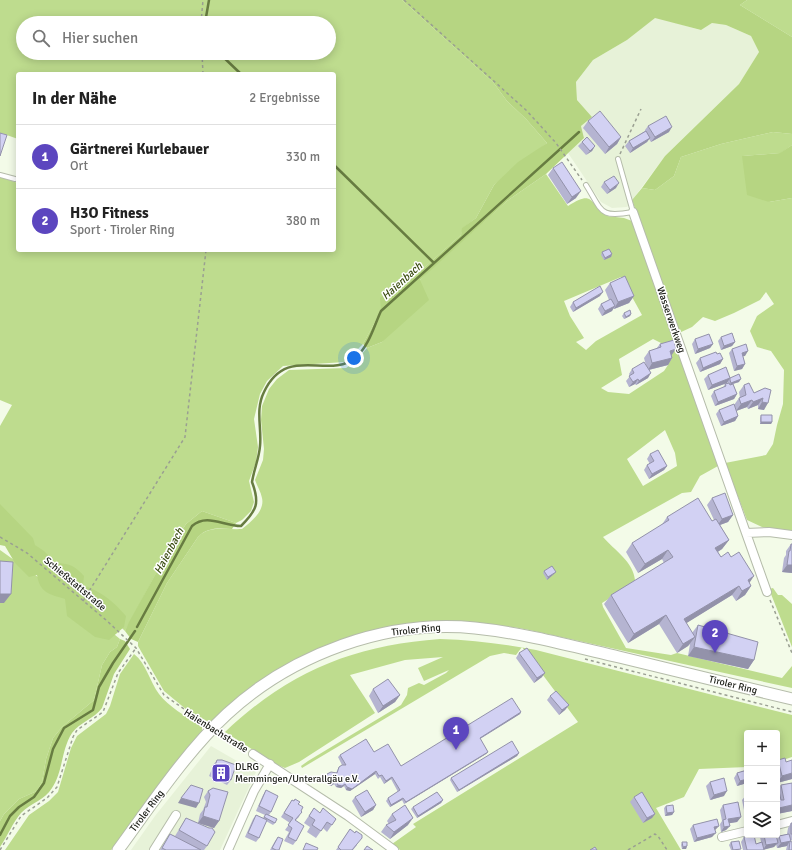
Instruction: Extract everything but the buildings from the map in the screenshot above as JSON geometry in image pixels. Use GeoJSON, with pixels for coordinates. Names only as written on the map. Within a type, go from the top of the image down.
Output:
{"type":"FeatureCollection","features":[{"type":"Feature","properties":{"kind":"main road","name":"Tiroler Ring"},"geometry":{"type":"LineString","coordinates":[[118,850],[212,729],[247,697],[300,663],[348,643],[392,632],[420,628],[474,628],[536,638],[792,699]]}},
{"type":"Feature","properties":{"kind":"main road"},"geometry":{"type":"LineString","coordinates":[[777,696],[792,694]]}},
{"type":"Feature","properties":{"kind":"street","name":"Wasserwerkweg"},"geometry":{"type":"LineString","coordinates":[[633,212],[768,592]]}},
{"type":"Feature","properties":{"kind":"street"},"geometry":{"type":"LineString","coordinates":[[746,533],[769,532],[792,535]]}},
{"type":"Feature","properties":{"kind":"street","name":"Haienbachstraße"},"geometry":{"type":"LineString","coordinates":[[253,754],[348,816],[394,850]]}},
{"type":"Feature","properties":{"kind":"street"},"geometry":{"type":"LineString","coordinates":[[228,850],[254,791],[270,764]]}},
{"type":"Feature","properties":{"kind":"street"},"geometry":{"type":"LineString","coordinates":[[154,850],[176,815]]}},
{"type":"Feature","properties":{"kind":"street"},"geometry":{"type":"LineString","coordinates":[[780,823],[792,821]]}},
{"type":"Feature","properties":{"kind":"street"},"geometry":{"type":"LineString","coordinates":[[722,836],[744,832]]}},
{"type":"Feature","properties":{"kind":"lane","name":"Wasserwerkweg"},"geometry":{"type":"LineString","coordinates":[[618,159],[633,212]]}},
{"type":"Feature","properties":{"kind":"lane"},"geometry":{"type":"LineString","coordinates":[[0,175],[15,179]]}},
{"type":"Feature","properties":{"kind":"lane"},"geometry":{"type":"LineString","coordinates":[[586,185],[602,210],[607,214],[614,216],[633,212]]}},
{"type":"Feature","properties":{"kind":"path"},"geometry":{"type":"LineString","coordinates":[[202,16],[203,0]]}},
{"type":"Feature","properties":{"kind":"path"},"geometry":{"type":"LineString","coordinates":[[404,0],[499,84],[527,112],[559,147],[586,185]]}},
{"type":"Feature","properties":{"kind":"path"},"geometry":{"type":"LineString","coordinates":[[202,60],[203,72]]}},
{"type":"Feature","properties":{"kind":"path"},"geometry":{"type":"LineString","coordinates":[[618,159],[641,109]]}},
{"type":"Feature","properties":{"kind":"path"},"geometry":{"type":"LineString","coordinates":[[83,601],[185,437],[206,252]]}},
{"type":"Feature","properties":{"kind":"path","name":"Schießstattstraße"},"geometry":{"type":"LineString","coordinates":[[0,537],[26,552],[136,648]]}},
{"type":"Feature","properties":{"kind":"path"},"geometry":{"type":"LineString","coordinates":[[768,592],[792,653]]}},
{"type":"Feature","properties":{"kind":"path"},"geometry":{"type":"LineString","coordinates":[[0,850],[21,816],[47,798],[57,787],[73,736],[77,730],[103,712],[118,673],[136,648]]}},
{"type":"Feature","properties":{"kind":"path","name":"Haienbachstraße"},"geometry":{"type":"LineString","coordinates":[[136,648],[164,695],[212,729],[253,754]]}},
{"type":"Feature","properties":{"kind":"path"},"geometry":{"type":"LineString","coordinates":[[581,658],[792,712]]}},
{"type":"Feature","properties":{"kind":"path"},"geometry":{"type":"LineString","coordinates":[[628,850],[655,834],[667,850]]}},
{"type":"Feature","properties":{"kind":"shaded area"},"geometry":{"type":"Polygon","coordinates":[[[655,17],[700,30],[712,23],[726,25],[751,36],[759,52],[739,84],[665,156],[627,207],[612,208],[601,202],[568,153],[584,138],[581,126],[592,117],[577,100],[576,82],[593,60],[627,40],[655,17]]]}},
{"type":"Feature","properties":{"kind":"shaded area"},"geometry":{"type":"Polygon","coordinates":[[[211,746],[256,772],[220,850],[131,850],[155,816],[211,746]]]}},
{"type":"Feature","properties":{"kind":"green space"},"geometry":{"type":"Polygon","coordinates":[[[0,0],[402,0],[493,82],[507,101],[526,119],[547,143],[494,185],[476,218],[463,228],[461,235],[415,276],[408,280],[381,311],[363,344],[345,362],[283,366],[267,381],[260,394],[254,419],[258,447],[256,462],[249,481],[254,502],[251,511],[242,520],[236,523],[202,511],[186,524],[166,555],[125,631],[64,578],[0,511],[0,426],[12,405],[0,400],[0,177],[16,182],[16,252],[336,252],[336,72],[16,72],[16,138],[1,133],[0,134],[0,0]]]}},
{"type":"Feature","properties":{"kind":"green space"},"geometry":{"type":"Polygon","coordinates":[[[402,0],[747,0],[740,5],[792,37],[792,134],[773,132],[721,144],[681,157],[674,176],[655,190],[642,188],[665,156],[739,84],[759,52],[751,36],[726,25],[712,23],[701,30],[655,18],[627,40],[593,60],[576,82],[577,100],[592,117],[581,126],[584,138],[546,174],[507,201],[420,280],[429,300],[382,342],[367,348],[363,344],[381,311],[380,298],[396,286],[415,276],[461,235],[462,228],[476,218],[494,185],[518,162],[547,143],[526,119],[507,101],[493,82],[402,0]]]}},
{"type":"Feature","properties":{"kind":"green space"},"geometry":{"type":"Polygon","coordinates":[[[747,0],[792,0],[792,37],[740,5],[747,0]]]}},
{"type":"Feature","properties":{"kind":"green space"},"geometry":{"type":"Polygon","coordinates":[[[773,132],[792,134],[792,145],[781,153],[743,156],[769,202],[792,198],[792,531],[762,527],[747,520],[725,463],[766,455],[773,444],[783,404],[784,370],[771,351],[757,347],[750,331],[757,316],[774,304],[766,292],[760,300],[734,313],[715,321],[703,317],[692,327],[679,333],[632,200],[642,188],[655,190],[674,176],[681,157],[721,144],[773,132]]]}},
{"type":"Feature","properties":{"kind":"green space"},"geometry":{"type":"Polygon","coordinates":[[[792,145],[792,198],[769,202],[747,195],[742,156],[780,153],[792,145]]]}},
{"type":"Feature","properties":{"kind":"green space"},"geometry":{"type":"Polygon","coordinates":[[[546,174],[568,206],[576,201],[587,198],[607,216],[624,218],[632,221],[718,466],[700,476],[691,492],[682,493],[603,537],[623,557],[634,573],[635,580],[631,585],[602,603],[626,648],[671,655],[677,653],[782,678],[792,666],[792,688],[529,630],[484,624],[441,622],[399,626],[358,635],[319,649],[282,668],[246,692],[211,722],[208,722],[187,710],[164,691],[138,646],[138,642],[167,583],[198,537],[202,533],[213,529],[242,529],[253,520],[259,512],[262,498],[255,480],[263,460],[264,449],[261,420],[262,406],[269,389],[277,379],[289,370],[346,368],[355,362],[367,348],[382,342],[420,280],[507,201],[546,174]],[[621,277],[564,301],[570,316],[584,338],[576,342],[586,350],[596,341],[642,315],[621,277]],[[653,339],[619,359],[622,375],[601,388],[608,392],[629,394],[664,371],[668,365],[669,347],[653,339]],[[665,430],[627,459],[643,486],[677,466],[675,453],[665,430]]]}},
{"type":"Feature","properties":{"kind":"green space"},"geometry":{"type":"Polygon","coordinates":[[[0,504],[33,538],[35,545],[44,551],[56,563],[68,564],[78,570],[84,576],[83,585],[102,594],[116,606],[126,616],[124,627],[109,640],[95,637],[67,616],[65,599],[46,592],[40,586],[37,575],[29,577],[15,563],[5,546],[0,545],[0,504]]]}},
{"type":"Feature","properties":{"kind":"green space"},"geometry":{"type":"Polygon","coordinates":[[[202,511],[236,523],[232,529],[218,528],[209,530],[205,531],[198,537],[167,583],[138,642],[131,639],[125,631],[166,555],[186,524],[202,511]]]}},
{"type":"Feature","properties":{"kind":"green space"},"geometry":{"type":"Polygon","coordinates":[[[0,550],[83,609],[120,639],[117,647],[110,652],[102,665],[94,700],[62,727],[53,738],[46,759],[42,782],[37,791],[19,799],[4,814],[0,821],[0,550]]]}},
{"type":"Feature","properties":{"kind":"green space"},"geometry":{"type":"Polygon","coordinates":[[[773,588],[778,595],[782,595],[792,604],[792,647],[769,589],[773,588]]]}},
{"type":"Feature","properties":{"kind":"green space"},"geometry":{"type":"Polygon","coordinates":[[[120,639],[125,641],[130,649],[114,674],[102,708],[72,733],[68,740],[56,782],[46,796],[21,813],[0,847],[0,821],[4,814],[19,799],[37,791],[42,782],[46,759],[53,738],[62,727],[94,700],[102,665],[110,652],[117,647],[120,639]]]}},
{"type":"Feature","properties":{"kind":"green space"},"geometry":{"type":"Polygon","coordinates":[[[440,639],[476,641],[522,647],[516,655],[504,653],[490,656],[302,768],[301,766],[308,761],[401,705],[407,695],[408,688],[419,683],[424,685],[446,673],[449,670],[424,681],[418,668],[443,657],[405,660],[350,675],[375,713],[299,762],[285,768],[275,764],[225,732],[273,693],[324,665],[351,655],[379,648],[409,642],[440,639]]]}},
{"type":"Feature","properties":{"kind":"green space"},"geometry":{"type":"Polygon","coordinates":[[[522,648],[536,650],[792,715],[792,757],[780,761],[780,730],[744,730],[744,767],[699,769],[684,797],[656,808],[681,850],[400,850],[392,844],[416,827],[413,824],[578,722],[522,648]]]}},
{"type":"Feature","properties":{"kind":"green space"},"geometry":{"type":"Polygon","coordinates":[[[134,654],[142,662],[163,699],[178,711],[199,724],[202,727],[202,732],[174,764],[111,850],[5,850],[29,815],[49,801],[58,792],[71,748],[77,736],[106,714],[120,674],[134,654]]]}},
{"type":"Feature","properties":{"kind":"waterway"},"geometry":{"type":"LineString","coordinates":[[206,16],[209,0]]}},
{"type":"Feature","properties":{"kind":"waterway"},"geometry":{"type":"LineString","coordinates":[[226,60],[239,72]]}},
{"type":"Feature","properties":{"kind":"waterway","name":"Haienbach"},"geometry":{"type":"LineString","coordinates":[[137,627],[192,526],[198,522],[209,520],[241,526],[254,511],[256,506],[256,495],[252,482],[260,446],[259,412],[261,399],[273,377],[284,369],[296,366],[333,366],[345,363],[356,357],[368,342],[381,311],[579,132]]}},
{"type":"Feature","properties":{"kind":"waterway"},"geometry":{"type":"LineString","coordinates":[[336,167],[434,263]]}},
{"type":"Feature","properties":{"kind":"waterway","name":"Haienbach"},"geometry":{"type":"LineString","coordinates":[[0,835],[10,816],[19,807],[34,797],[44,783],[53,749],[64,728],[93,710],[99,687],[113,663],[135,631]]}},
{"type":"Feature","properties":{"kind":"place","name":"H3O Fitness"},"geometry":{"type":"Point","coordinates":[715,653]}},
{"type":"Feature","properties":{"kind":"place","name":"Gärtnerei Kurlebauer"},"geometry":{"type":"Point","coordinates":[456,750]}},
{"type":"Feature","properties":{"kind":"place","name":"DLRG Memmingen/Unterallgäu e.V."},"geometry":{"type":"Point","coordinates":[221,773]}}]}
